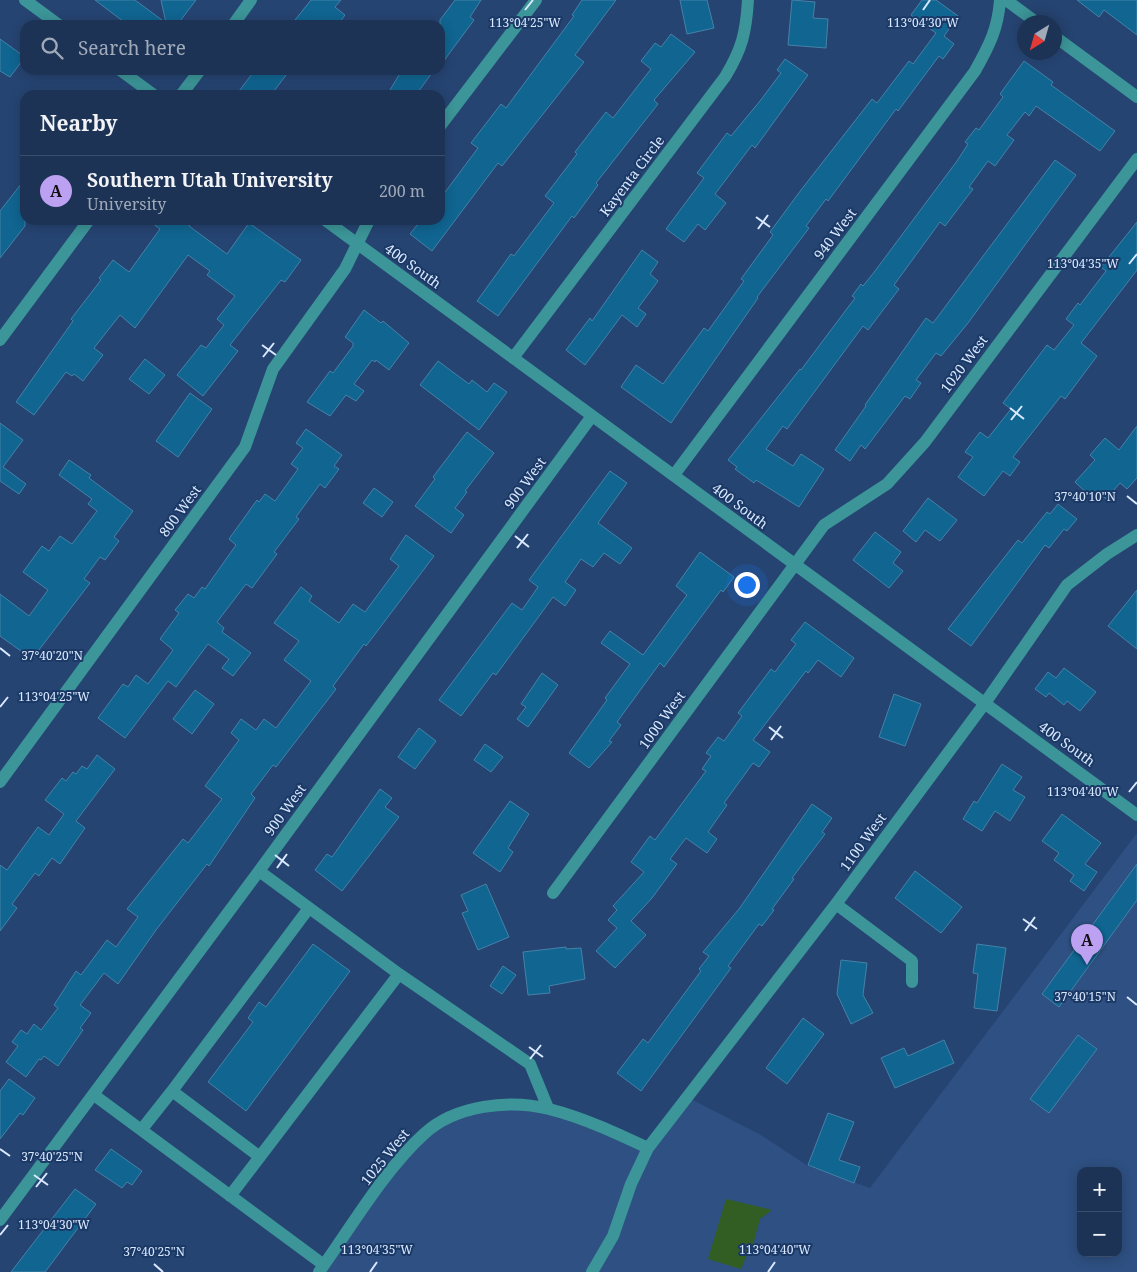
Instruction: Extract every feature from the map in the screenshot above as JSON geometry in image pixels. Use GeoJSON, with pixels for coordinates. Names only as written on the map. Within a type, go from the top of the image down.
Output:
{"type":"FeatureCollection","features":[{"type":"Feature","properties":{"kind":"street"},"geometry":{"type":"LineString","coordinates":[[25,0],[52,20]]}},
{"type":"Feature","properties":{"kind":"street"},"geometry":{"type":"LineString","coordinates":[[237,20],[251,0]]}},
{"type":"Feature","properties":{"kind":"street"},"geometry":{"type":"LineString","coordinates":[[445,119],[536,0]]}},
{"type":"Feature","properties":{"kind":"street","name":"Kayenta Circle"},"geometry":{"type":"LineString","coordinates":[[513,358],[725,77],[739,53],[747,23],[748,0]]}},
{"type":"Feature","properties":{"kind":"street","name":"940 West"},"geometry":{"type":"LineString","coordinates":[[674,475],[975,71],[988,49],[998,23],[1000,0]]}},
{"type":"Feature","properties":{"kind":"street"},"geometry":{"type":"LineString","coordinates":[[1006,0],[1026,15]]}},
{"type":"Feature","properties":{"kind":"street"},"geometry":{"type":"LineString","coordinates":[[1062,42],[1137,98]]}},
{"type":"Feature","properties":{"kind":"street"},"geometry":{"type":"LineString","coordinates":[[127,75],[147,90]]}},
{"type":"Feature","properties":{"kind":"street"},"geometry":{"type":"LineString","coordinates":[[185,90],[196,75]]}},
{"type":"Feature","properties":{"kind":"street","name":"1020 West"},"geometry":{"type":"LineString","coordinates":[[794,565],[824,525],[887,484],[925,442],[1137,159]]}},
{"type":"Feature","properties":{"kind":"street"},"geometry":{"type":"LineString","coordinates":[[0,340],[85,225]]}},
{"type":"Feature","properties":{"kind":"street","name":"400 South"},"geometry":{"type":"LineString","coordinates":[[331,225],[1137,815]]}},
{"type":"Feature","properties":{"kind":"street"},"geometry":{"type":"LineString","coordinates":[[356,244],[366,225]]}},
{"type":"Feature","properties":{"kind":"street","name":"800 West"},"geometry":{"type":"LineString","coordinates":[[0,782],[245,447],[273,369],[345,269],[356,244]]}},
{"type":"Feature","properties":{"kind":"street","name":"900 West"},"geometry":{"type":"LineString","coordinates":[[0,1220],[259,871],[592,416]]}},
{"type":"Feature","properties":{"kind":"street","name":"1100 West"},"geometry":{"type":"LineString","coordinates":[[592,1272],[613,1236],[631,1184],[648,1148],[836,904],[984,703],[1067,585],[1107,554],[1137,535]]}},
{"type":"Feature","properties":{"kind":"street","name":"1000 West"},"geometry":{"type":"LineString","coordinates":[[553,893],[794,565]]}},
{"type":"Feature","properties":{"kind":"street"},"geometry":{"type":"LineString","coordinates":[[259,871],[400,974],[530,1064],[548,1108]]}},
{"type":"Feature","properties":{"kind":"street"},"geometry":{"type":"LineString","coordinates":[[836,904],[912,960],[912,982]]}},
{"type":"Feature","properties":{"kind":"street"},"geometry":{"type":"LineString","coordinates":[[142,1129],[309,908]]}},
{"type":"Feature","properties":{"kind":"street"},"geometry":{"type":"LineString","coordinates":[[230,1196],[400,974]]}},
{"type":"Feature","properties":{"kind":"street"},"geometry":{"type":"LineString","coordinates":[[172,1091],[260,1157]]}},
{"type":"Feature","properties":{"kind":"street"},"geometry":{"type":"LineString","coordinates":[[94,1095],[230,1196],[321,1269]]}},
{"type":"Feature","properties":{"kind":"street","name":"1025 West"},"geometry":{"type":"LineString","coordinates":[[321,1269],[401,1158],[425,1132],[451,1116],[492,1106],[521,1104],[548,1108],[581,1118],[648,1148]]}},
{"type":"Feature","properties":{"kind":"shaded area"},"geometry":{"type":"Polygon","coordinates":[[[1137,833],[1137,1272],[319,1272],[401,1157],[451,1116],[521,1105],[648,1148],[687,1097],[761,1135],[808,1166],[870,1188],[1137,833]]]}},
{"type":"Feature","properties":{"kind":"green space"},"geometry":{"type":"Polygon","coordinates":[[[726,1199],[772,1210],[760,1219],[752,1254],[747,1255],[741,1269],[708,1259],[726,1199]]]}},
{"type":"Feature","properties":{"kind":"building"},"geometry":{"type":"Polygon","coordinates":[[[95,0],[135,0],[162,20],[121,20],[95,0]]]}},
{"type":"Feature","properties":{"kind":"building"},"geometry":{"type":"Polygon","coordinates":[[[161,0],[196,0],[181,20],[165,20],[161,0]]]}},
{"type":"Feature","properties":{"kind":"building"},"geometry":{"type":"Polygon","coordinates":[[[311,0],[341,0],[335,7],[345,15],[342,20],[295,20],[311,0]]]}},
{"type":"Feature","properties":{"kind":"building"},"geometry":{"type":"Polygon","coordinates":[[[455,0],[481,0],[470,17],[474,20],[445,59],[445,20],[440,20],[455,0]]]}},
{"type":"Feature","properties":{"kind":"building"},"geometry":{"type":"Polygon","coordinates":[[[582,0],[616,0],[575,55],[584,62],[502,166],[498,163],[432,251],[410,234],[417,225],[445,225],[445,192],[478,148],[471,143],[501,104],[506,108],[574,16],[572,15],[582,0]]]}},
{"type":"Feature","properties":{"kind":"building"},"geometry":{"type":"Polygon","coordinates":[[[680,0],[707,0],[714,28],[687,34],[680,0]]]}},
{"type":"Feature","properties":{"kind":"building"},"geometry":{"type":"Polygon","coordinates":[[[792,0],[815,2],[813,18],[828,19],[826,48],[788,45],[792,0]]]}},
{"type":"Feature","properties":{"kind":"building"},"geometry":{"type":"Polygon","coordinates":[[[922,0],[936,0],[958,16],[944,36],[954,44],[943,59],[939,56],[898,111],[896,109],[828,201],[826,199],[806,226],[809,228],[757,297],[671,423],[621,387],[636,365],[663,384],[704,328],[708,331],[744,281],[741,279],[773,235],[770,232],[801,190],[872,99],[877,103],[909,61],[913,64],[936,33],[911,15],[922,0]]]}},
{"type":"Feature","properties":{"kind":"building"},"geometry":{"type":"Polygon","coordinates":[[[1077,0],[1137,0],[1137,35],[1104,10],[1099,17],[1077,0]]]}},
{"type":"Feature","properties":{"kind":"building"},"geometry":{"type":"Polygon","coordinates":[[[671,34],[695,52],[654,100],[658,104],[596,183],[598,185],[574,218],[572,216],[498,316],[477,301],[511,254],[514,256],[554,203],[545,196],[577,154],[575,152],[606,112],[613,118],[651,69],[641,61],[655,43],[661,47],[671,34]]]}},
{"type":"Feature","properties":{"kind":"building"},"geometry":{"type":"Polygon","coordinates":[[[0,39],[20,53],[20,64],[10,77],[0,71],[0,39]]]}},
{"type":"Feature","properties":{"kind":"building"},"geometry":{"type":"Polygon","coordinates":[[[785,59],[808,75],[755,148],[752,145],[715,194],[726,203],[705,230],[698,224],[684,242],[666,229],[704,178],[697,173],[727,133],[731,136],[760,101],[781,73],[777,70],[785,59]]]}},
{"type":"Feature","properties":{"kind":"building"},"geometry":{"type":"Polygon","coordinates":[[[1024,61],[1053,82],[1051,85],[1115,131],[1100,151],[1036,106],[1029,116],[1025,112],[1007,135],[1014,140],[995,166],[988,161],[969,187],[973,189],[945,226],[940,222],[894,285],[899,289],[868,330],[863,326],[787,429],[783,426],[766,449],[793,466],[801,454],[824,469],[799,507],[756,480],[754,483],[735,469],[737,467],[728,460],[801,370],[855,298],[852,296],[861,284],[863,286],[875,271],[957,161],[968,144],[965,142],[976,128],[979,130],[1003,97],[1000,94],[1024,61]]]}},
{"type":"Feature","properties":{"kind":"building"},"geometry":{"type":"Polygon","coordinates":[[[251,75],[286,75],[275,90],[240,90],[251,75]]]}},
{"type":"Feature","properties":{"kind":"building"},"geometry":{"type":"Polygon","coordinates":[[[399,75],[430,75],[420,90],[390,90],[399,75]]]}},
{"type":"Feature","properties":{"kind":"building"},"geometry":{"type":"Polygon","coordinates":[[[1055,160],[1076,175],[968,323],[941,356],[936,353],[916,380],[921,383],[910,399],[905,396],[865,449],[861,445],[850,461],[835,450],[865,405],[926,318],[933,323],[1055,160]]]}},
{"type":"Feature","properties":{"kind":"building"},"geometry":{"type":"Polygon","coordinates":[[[20,185],[20,225],[25,226],[0,258],[0,211],[20,185]]]}},
{"type":"Feature","properties":{"kind":"building"},"geometry":{"type":"Polygon","coordinates":[[[1137,222],[1137,270],[1081,343],[1097,356],[1065,399],[1061,396],[1013,457],[1020,462],[1010,476],[1003,471],[984,496],[958,477],[973,457],[965,452],[980,432],[988,438],[1011,409],[1003,403],[1047,345],[1054,350],[1074,325],[1066,319],[1078,303],[1080,305],[1106,271],[1101,267],[1137,222]]]}},
{"type":"Feature","properties":{"kind":"building"},"geometry":{"type":"Polygon","coordinates":[[[155,225],[190,225],[227,254],[248,225],[252,225],[301,260],[285,282],[281,280],[230,345],[238,351],[203,396],[177,375],[201,345],[206,348],[224,325],[217,319],[235,296],[207,275],[210,271],[188,255],[135,328],[120,315],[94,348],[103,355],[83,381],[74,374],[72,376],[66,372],[34,415],[16,402],[113,260],[129,272],[160,229],[155,225]]]}},
{"type":"Feature","properties":{"kind":"building"},"geometry":{"type":"Polygon","coordinates":[[[642,250],[658,262],[650,274],[658,281],[638,308],[646,314],[637,327],[622,315],[585,365],[566,350],[590,318],[592,321],[642,250]]]}},
{"type":"Feature","properties":{"kind":"building"},"geometry":{"type":"Polygon","coordinates":[[[364,310],[381,323],[383,321],[409,343],[389,370],[376,360],[375,362],[372,360],[354,384],[364,391],[356,401],[346,395],[330,416],[307,402],[330,371],[333,373],[353,346],[353,343],[345,337],[364,310]]]}},
{"type":"Feature","properties":{"kind":"building"},"geometry":{"type":"Polygon","coordinates":[[[145,359],[165,375],[149,394],[129,379],[145,359]]]}},
{"type":"Feature","properties":{"kind":"building"},"geometry":{"type":"Polygon","coordinates":[[[438,361],[469,384],[472,380],[487,392],[494,383],[507,392],[479,430],[420,385],[438,361]]]}},
{"type":"Feature","properties":{"kind":"building"},"geometry":{"type":"Polygon","coordinates":[[[190,393],[212,409],[178,457],[156,441],[190,393]]]}},
{"type":"Feature","properties":{"kind":"building"},"geometry":{"type":"Polygon","coordinates":[[[0,423],[23,440],[3,467],[26,484],[19,494],[0,481],[0,423]]]}},
{"type":"Feature","properties":{"kind":"building"},"geometry":{"type":"Polygon","coordinates":[[[1137,426],[1137,478],[1127,489],[1120,483],[1106,499],[1099,493],[1093,499],[1075,482],[1095,460],[1090,455],[1105,438],[1119,450],[1137,426]]]}},
{"type":"Feature","properties":{"kind":"building"},"geometry":{"type":"Polygon","coordinates":[[[306,429],[342,455],[334,466],[339,469],[325,488],[320,484],[296,517],[299,519],[274,552],[277,554],[252,588],[246,584],[217,622],[224,628],[222,632],[251,653],[233,676],[222,668],[229,659],[208,644],[176,687],[168,681],[125,738],[98,718],[123,684],[128,687],[136,675],[148,684],[173,650],[160,639],[179,613],[175,610],[188,594],[194,598],[202,587],[205,589],[236,545],[229,539],[257,500],[259,502],[265,494],[275,501],[298,469],[291,464],[303,448],[296,443],[306,429]]]}},
{"type":"Feature","properties":{"kind":"building"},"geometry":{"type":"Polygon","coordinates":[[[467,432],[494,453],[465,491],[467,492],[455,508],[464,515],[451,533],[415,506],[435,479],[433,477],[467,432]]]}},
{"type":"Feature","properties":{"kind":"building"},"geometry":{"type":"Polygon","coordinates":[[[69,460],[91,475],[89,478],[133,511],[114,537],[119,541],[105,560],[100,557],[84,579],[90,583],[32,659],[0,636],[0,594],[29,616],[48,590],[23,572],[42,546],[49,551],[60,536],[72,544],[97,511],[88,504],[92,499],[59,475],[69,460]]]}},
{"type":"Feature","properties":{"kind":"building"},"geometry":{"type":"Polygon","coordinates":[[[610,471],[627,483],[598,523],[632,548],[620,564],[604,553],[593,567],[581,559],[565,582],[576,590],[565,606],[553,597],[496,675],[493,673],[461,716],[439,700],[512,603],[522,610],[538,587],[529,580],[610,471]]]}},
{"type":"Feature","properties":{"kind":"building"},"geometry":{"type":"Polygon","coordinates":[[[374,488],[393,502],[382,517],[363,503],[374,488]]]}},
{"type":"Feature","properties":{"kind":"building"},"geometry":{"type":"Polygon","coordinates":[[[928,498],[957,520],[940,541],[925,530],[916,542],[903,531],[928,498]]]}},
{"type":"Feature","properties":{"kind":"building"},"geometry":{"type":"Polygon","coordinates":[[[1058,504],[1077,519],[1067,531],[1064,529],[1049,548],[1045,545],[971,646],[948,629],[1018,540],[1022,543],[1047,512],[1050,514],[1058,504]]]}},
{"type":"Feature","properties":{"kind":"building"},"geometry":{"type":"Polygon","coordinates":[[[875,532],[901,552],[893,563],[903,571],[889,588],[853,560],[875,532]]]}},
{"type":"Feature","properties":{"kind":"building"},"geometry":{"type":"Polygon","coordinates":[[[406,535],[434,556],[366,646],[364,644],[333,686],[336,689],[276,767],[273,765],[251,794],[255,798],[209,866],[207,864],[156,930],[118,984],[104,973],[80,1005],[91,1013],[80,1028],[83,1030],[58,1066],[44,1056],[41,1060],[39,1059],[26,1077],[6,1062],[18,1046],[12,1042],[21,1030],[27,1034],[34,1024],[41,1030],[58,1008],[54,1005],[76,971],[81,975],[107,940],[116,947],[138,917],[127,909],[183,839],[188,843],[222,799],[205,786],[239,740],[231,733],[241,719],[256,730],[264,719],[276,728],[311,681],[284,660],[299,641],[274,623],[301,587],[312,596],[309,601],[339,623],[353,604],[365,612],[399,566],[390,559],[406,535]]]}},
{"type":"Feature","properties":{"kind":"building"},"geometry":{"type":"Polygon","coordinates":[[[700,552],[734,577],[723,592],[721,590],[664,667],[660,663],[617,722],[621,725],[609,741],[612,742],[589,768],[569,753],[630,664],[601,643],[610,631],[643,655],[687,595],[676,586],[700,552]]]}},
{"type":"Feature","properties":{"kind":"building"},"geometry":{"type":"Polygon","coordinates":[[[1137,590],[1137,649],[1108,626],[1137,590]]]}},
{"type":"Feature","properties":{"kind":"building"},"geometry":{"type":"Polygon","coordinates":[[[805,622],[854,658],[841,677],[818,660],[808,673],[806,671],[753,740],[770,752],[759,767],[753,763],[724,803],[727,805],[708,832],[717,839],[707,853],[686,838],[670,859],[677,864],[652,898],[631,921],[646,935],[615,968],[596,951],[617,928],[608,920],[617,910],[613,906],[644,872],[631,862],[650,836],[655,840],[706,771],[702,769],[711,756],[706,753],[718,737],[724,741],[742,716],[738,713],[771,669],[775,672],[796,644],[791,640],[805,622]]]}},
{"type":"Feature","properties":{"kind":"building"},"geometry":{"type":"Polygon","coordinates":[[[1064,668],[1096,692],[1080,711],[1067,701],[1064,705],[1049,693],[1046,697],[1035,689],[1048,672],[1056,678],[1064,668]]]}},
{"type":"Feature","properties":{"kind":"building"},"geometry":{"type":"Polygon","coordinates":[[[542,673],[558,685],[528,727],[517,719],[526,707],[521,704],[542,673]]]}},
{"type":"Feature","properties":{"kind":"building"},"geometry":{"type":"Polygon","coordinates":[[[195,690],[214,704],[192,734],[173,719],[195,690]]]}},
{"type":"Feature","properties":{"kind":"building"},"geometry":{"type":"Polygon","coordinates":[[[894,694],[921,704],[905,746],[879,737],[894,694]]]}},
{"type":"Feature","properties":{"kind":"building"},"geometry":{"type":"Polygon","coordinates":[[[419,728],[436,741],[415,769],[398,757],[419,728]]]}},
{"type":"Feature","properties":{"kind":"building"},"geometry":{"type":"Polygon","coordinates":[[[485,744],[503,757],[491,772],[474,760],[485,744]]]}},
{"type":"Feature","properties":{"kind":"building"},"geometry":{"type":"Polygon","coordinates":[[[97,755],[115,769],[76,821],[85,828],[60,864],[52,858],[39,876],[35,873],[12,904],[17,908],[0,931],[0,865],[7,870],[38,827],[49,835],[64,814],[45,800],[62,778],[66,781],[73,772],[76,774],[82,766],[87,769],[97,755]]]}},
{"type":"Feature","properties":{"kind":"building"},"geometry":{"type":"Polygon","coordinates":[[[1002,764],[1022,777],[1013,790],[1025,797],[1010,821],[995,811],[982,831],[963,819],[974,801],[977,803],[1002,764]]]}},
{"type":"Feature","properties":{"kind":"building"},"geometry":{"type":"Polygon","coordinates":[[[380,789],[392,798],[385,807],[399,817],[342,891],[315,870],[327,854],[332,857],[380,789]]]}},
{"type":"Feature","properties":{"kind":"building"},"geometry":{"type":"Polygon","coordinates":[[[510,801],[529,814],[508,848],[513,852],[500,872],[473,853],[510,801]]]}},
{"type":"Feature","properties":{"kind":"building"},"geometry":{"type":"Polygon","coordinates":[[[812,804],[832,818],[822,832],[825,834],[792,878],[794,879],[772,909],[774,910],[762,926],[759,924],[728,966],[731,968],[641,1091],[617,1073],[643,1039],[648,1043],[701,971],[699,969],[709,956],[703,952],[739,909],[812,804]]]}},
{"type":"Feature","properties":{"kind":"building"},"geometry":{"type":"Polygon","coordinates":[[[1062,814],[1101,843],[1085,864],[1097,872],[1084,891],[1070,881],[1074,875],[1054,860],[1059,853],[1042,841],[1062,814]]]}},
{"type":"Feature","properties":{"kind":"building"},"geometry":{"type":"Polygon","coordinates":[[[1137,864],[1137,900],[1059,1007],[1042,994],[1137,864]]]}},
{"type":"Feature","properties":{"kind":"building"},"geometry":{"type":"Polygon","coordinates":[[[915,871],[962,907],[941,933],[895,898],[915,871]]]}},
{"type":"Feature","properties":{"kind":"building"},"geometry":{"type":"Polygon","coordinates":[[[486,884],[509,937],[478,950],[462,913],[468,911],[461,895],[486,884]]]}},
{"type":"Feature","properties":{"kind":"building"},"geometry":{"type":"Polygon","coordinates":[[[313,944],[350,971],[246,1111],[208,1082],[253,1022],[248,1018],[259,1002],[266,1007],[313,944]]]}},
{"type":"Feature","properties":{"kind":"building"},"geometry":{"type":"Polygon","coordinates":[[[977,944],[1006,948],[997,1011],[974,1008],[978,974],[973,973],[977,944]]]}},
{"type":"Feature","properties":{"kind":"building"},"geometry":{"type":"Polygon","coordinates":[[[566,947],[566,949],[581,948],[585,979],[549,986],[550,993],[528,995],[523,952],[566,947]]]}},
{"type":"Feature","properties":{"kind":"building"},"geometry":{"type":"Polygon","coordinates":[[[841,960],[867,963],[863,995],[873,1013],[851,1024],[837,994],[841,960]]]}},
{"type":"Feature","properties":{"kind":"building"},"geometry":{"type":"Polygon","coordinates":[[[503,966],[516,975],[502,994],[490,986],[503,966]]]}},
{"type":"Feature","properties":{"kind":"building"},"geometry":{"type":"Polygon","coordinates":[[[803,1018],[824,1034],[787,1084],[766,1068],[803,1018]]]}},
{"type":"Feature","properties":{"kind":"building"},"geometry":{"type":"Polygon","coordinates":[[[1078,1035],[1097,1049],[1049,1113],[1030,1099],[1078,1035]]]}},
{"type":"Feature","properties":{"kind":"building"},"geometry":{"type":"Polygon","coordinates":[[[944,1040],[954,1063],[895,1088],[881,1058],[904,1048],[908,1056],[944,1040]]]}},
{"type":"Feature","properties":{"kind":"building"},"geometry":{"type":"Polygon","coordinates":[[[9,1079],[35,1098],[23,1115],[20,1113],[0,1139],[0,1091],[9,1079]]]}},
{"type":"Feature","properties":{"kind":"building"},"geometry":{"type":"Polygon","coordinates":[[[828,1113],[854,1122],[839,1160],[860,1167],[854,1183],[808,1165],[828,1113]]]}},
{"type":"Feature","properties":{"kind":"building"},"geometry":{"type":"Polygon","coordinates":[[[111,1149],[142,1171],[132,1185],[127,1182],[122,1188],[95,1170],[111,1149]]]}},
{"type":"Feature","properties":{"kind":"building"},"geometry":{"type":"Polygon","coordinates":[[[75,1189],[96,1204],[45,1272],[11,1272],[75,1189]]]}},
{"type":"Feature","properties":{"kind":"place","name":"Southern Utah University"},"geometry":{"type":"Point","coordinates":[1087,965]}}]}
